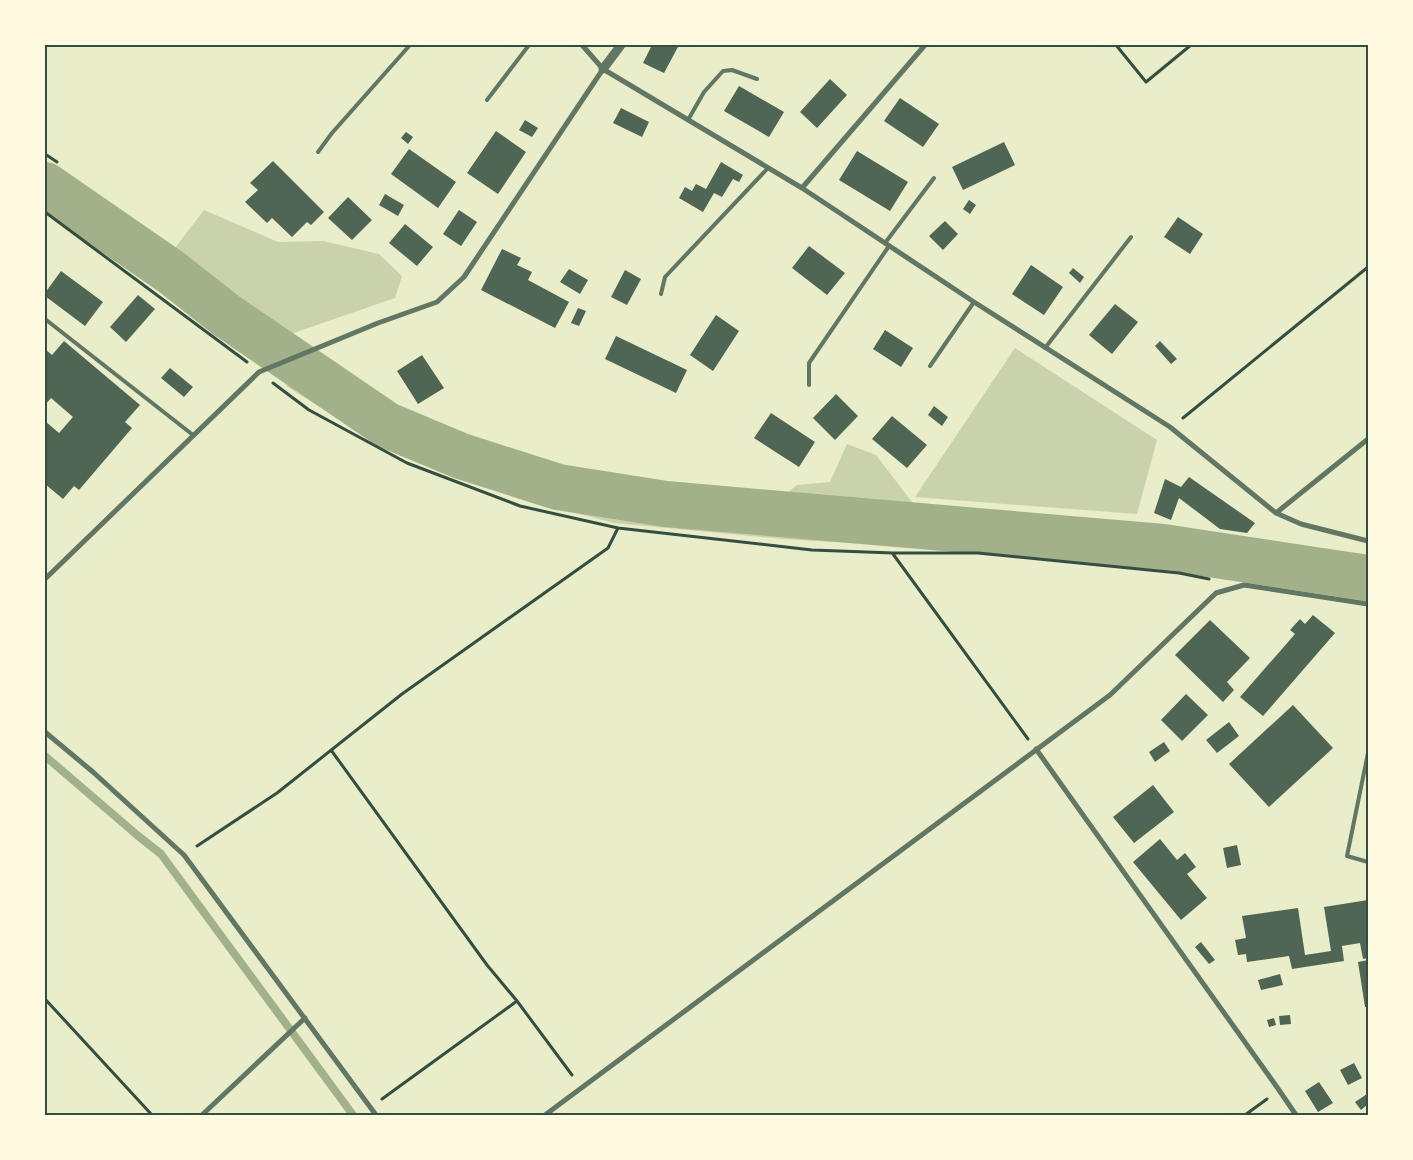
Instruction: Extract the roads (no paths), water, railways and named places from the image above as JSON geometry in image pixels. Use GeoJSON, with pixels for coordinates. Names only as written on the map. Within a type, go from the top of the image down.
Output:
{"type":"FeatureCollection","features":[{"type":"Feature","properties":{"kind":"street"},"geometry":{"type":"LineString","coordinates":[[582,45],[603,69],[802,188],[974,302],[1170,427],[1276,513],[1301,524],[1368,541]]}},
{"type":"Feature","properties":{"kind":"street"},"geometry":{"type":"LineString","coordinates":[[45,579],[259,372],[378,323],[437,302],[464,277],[603,69],[622,45]]}},
{"type":"Feature","properties":{"kind":"street"},"geometry":{"type":"LineString","coordinates":[[802,188],[925,45]]}},
{"type":"Feature","properties":{"kind":"street"},"geometry":{"type":"LineString","coordinates":[[1276,513],[1368,439]]}},
{"type":"Feature","properties":{"kind":"street"},"geometry":{"type":"LineString","coordinates":[[545,1115],[1110,695],[1216,593],[1244,585],[1368,604]]}},
{"type":"Feature","properties":{"kind":"street"},"geometry":{"type":"LineString","coordinates":[[45,732],[93,772],[184,855],[376,1115]]}},
{"type":"Feature","properties":{"kind":"street"},"geometry":{"type":"LineString","coordinates":[[1036,749],[1296,1115]]}},
{"type":"Feature","properties":{"kind":"street"},"geometry":{"type":"LineString","coordinates":[[202,1115],[305,1018]]}},
{"type":"Feature","properties":{"kind":"lane"},"geometry":{"type":"LineString","coordinates":[[318,152],[332,133],[410,45]]}},
{"type":"Feature","properties":{"kind":"lane"},"geometry":{"type":"LineString","coordinates":[[487,100],[529,45]]}},
{"type":"Feature","properties":{"kind":"lane"},"geometry":{"type":"LineString","coordinates":[[688,120],[704,92],[724,71],[732,70],[757,80]]}},
{"type":"Feature","properties":{"kind":"lane"},"geometry":{"type":"LineString","coordinates":[[661,294],[665,277],[768,168]]}},
{"type":"Feature","properties":{"kind":"lane"},"geometry":{"type":"LineString","coordinates":[[809,385],[810,363],[887,245],[934,178]]}},
{"type":"Feature","properties":{"kind":"lane"},"geometry":{"type":"LineString","coordinates":[[1045,348],[1131,237]]}},
{"type":"Feature","properties":{"kind":"lane"},"geometry":{"type":"LineString","coordinates":[[930,366],[974,302]]}},
{"type":"Feature","properties":{"kind":"lane"},"geometry":{"type":"LineString","coordinates":[[45,319],[193,435]]}},
{"type":"Feature","properties":{"kind":"lane"},"geometry":{"type":"LineString","coordinates":[[1368,752],[1347,856],[1368,862]]}},
{"type":"Feature","properties":{"kind":"waterway"},"geometry":{"type":"LineString","coordinates":[[45,185],[171,272],[227,316],[387,425],[461,456],[558,487],[666,504],[1163,547],[1368,578]]}},
{"type":"Feature","properties":{"kind":"waterway"},"geometry":{"type":"LineString","coordinates":[[45,756],[161,854],[353,1115]]}}]}
